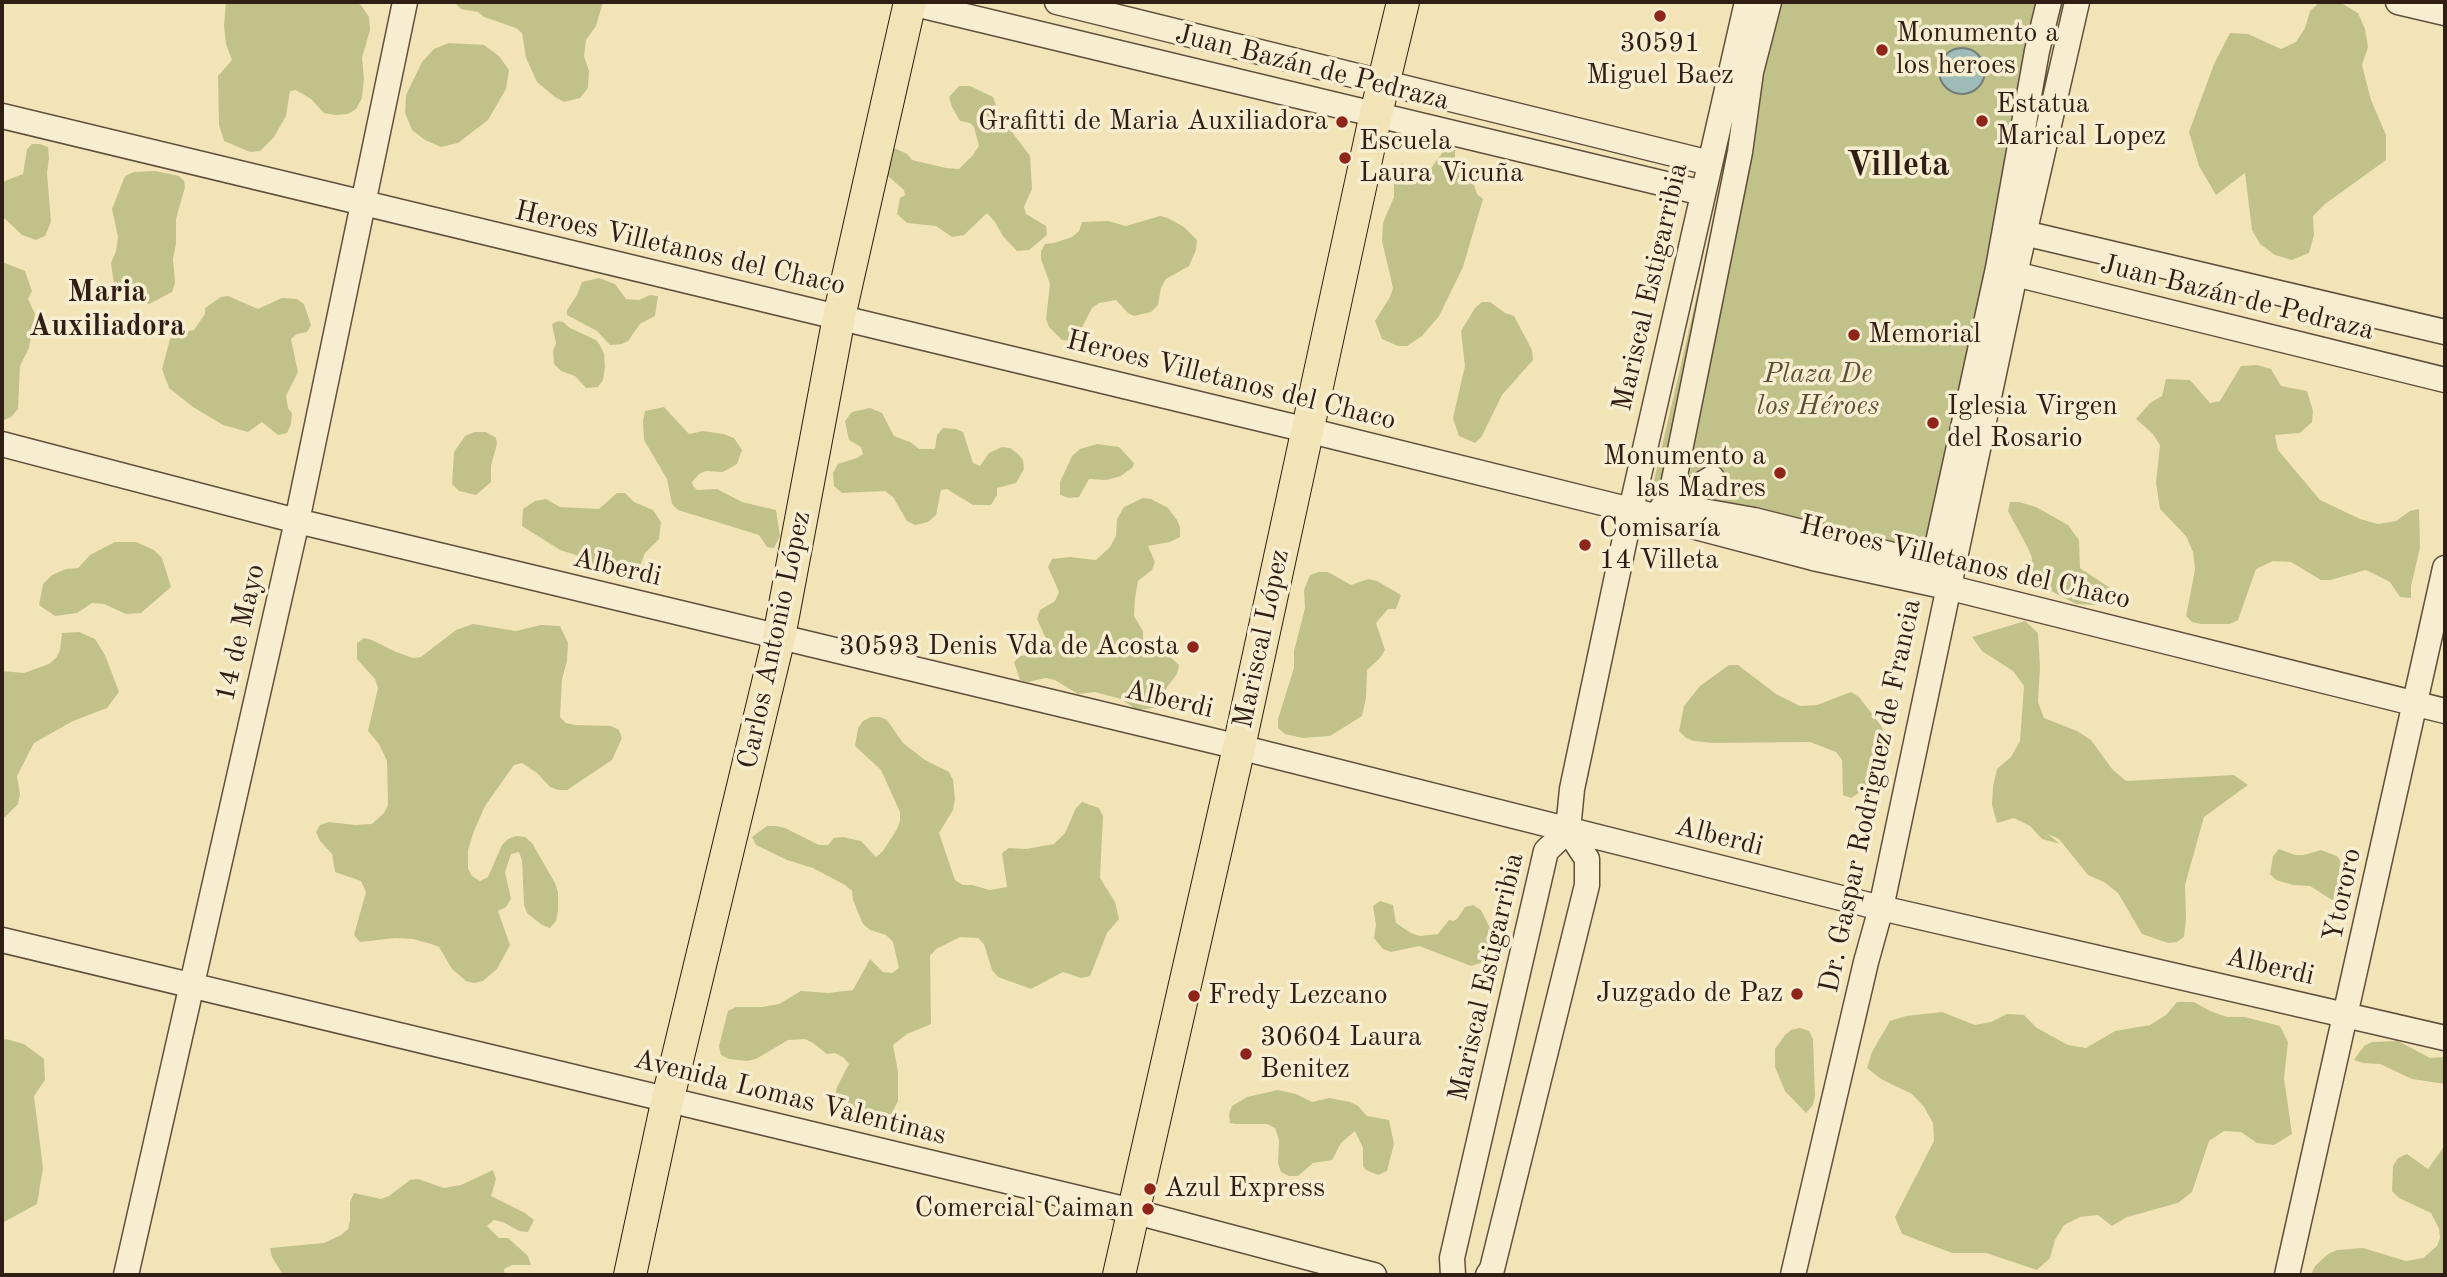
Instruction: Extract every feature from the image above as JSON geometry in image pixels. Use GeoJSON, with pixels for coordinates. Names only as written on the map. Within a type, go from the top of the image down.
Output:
{"type":"FeatureCollection","features":[{"type":"Feature","properties":{"kind":"main road","name":"Carlos Antonio López"},"geometry":{"type":"LineString","coordinates":[[629,1275],[668,1098],[779,637],[839,317],[909,2]]}},
{"type":"Feature","properties":{"kind":"main road","name":"Mariscal López"},"geometry":{"type":"LineString","coordinates":[[1119,1275],[1239,747],[1376,114],[1403,2]]}},
{"type":"Feature","properties":{"kind":"street","name":"14 de Mayo"},"geometry":{"type":"LineString","coordinates":[[126,1275],[297,521],[405,2]]}},
{"type":"Feature","properties":{"kind":"street","name":"Juan Bazán de Pedraza"},"geometry":{"type":"LineString","coordinates":[[909,2],[1703,193]]}},
{"type":"Feature","properties":{"kind":"street"},"geometry":{"type":"LineString","coordinates":[[1057,2],[1710,163]]}},
{"type":"Feature","properties":{"kind":"street","name":"Mariscal Estigarribia"},"geometry":{"type":"LineString","coordinates":[[1453,1275],[1452,1258],[1546,851],[1568,830],[1572,789],[1631,510],[1747,2]]}},
{"type":"Feature","properties":{"kind":"street"},"geometry":{"type":"LineString","coordinates":[[1669,505],[1740,152],[1751,72],[1769,2]]}},
{"type":"Feature","properties":{"kind":"street"},"geometry":{"type":"LineString","coordinates":[[1669,505],[1754,520],[1933,565],[1998,268],[2049,2]]}},
{"type":"Feature","properties":{"kind":"street","name":"Dr. Gaspar Rodriguez de Francia"},"geometry":{"type":"LineString","coordinates":[[1793,1275],[1881,908],[1947,587],[2077,2]]}},
{"type":"Feature","properties":{"kind":"street"},"geometry":{"type":"LineString","coordinates":[[2398,2],[2445,13]]}},
{"type":"Feature","properties":{"kind":"street","name":"Heroes Villetanos del Chaco"},"geometry":{"type":"LineString","coordinates":[[2,116],[1307,430],[1813,558],[1947,587],[2445,710]]}},
{"type":"Feature","properties":{"kind":"street"},"geometry":{"type":"LineString","coordinates":[[2024,233],[2445,332]]}},
{"type":"Feature","properties":{"kind":"street","name":"Juan Bazán de Pedraza"},"geometry":{"type":"LineString","coordinates":[[2015,274],[2445,380]]}},
{"type":"Feature","properties":{"kind":"street","name":"Alberdi"},"geometry":{"type":"LineString","coordinates":[[2,444],[297,521],[1239,747],[1881,908],[2445,1038]]}},
{"type":"Feature","properties":{"kind":"street"},"geometry":{"type":"LineString","coordinates":[[1631,510],[1664,508],[1712,478]]}},
{"type":"Feature","properties":{"kind":"street","name":"Ytororo"},"geometry":{"type":"LineString","coordinates":[[2287,1275],[2445,568]]}},
{"type":"Feature","properties":{"kind":"street"},"geometry":{"type":"LineString","coordinates":[[1488,1275],[1492,1269],[1587,884],[1587,859],[1568,830]]}},
{"type":"Feature","properties":{"kind":"street","name":"Avenida Lomas Valentinas"},"geometry":{"type":"LineString","coordinates":[[2,940],[191,987],[668,1098],[1132,1212],[1374,1275]]}},
{"type":"Feature","properties":{"kind":"green space"},"geometry":{"type":"Polygon","coordinates":[[[226,2],[354,2],[361,5],[369,17],[370,30],[362,58],[362,98],[356,109],[348,114],[324,113],[311,99],[296,90],[290,91],[286,116],[274,137],[260,151],[250,152],[224,141],[219,125],[218,76],[232,60],[226,44],[224,26],[226,2]]]}},
{"type":"Feature","properties":{"kind":"green space"},"geometry":{"type":"Polygon","coordinates":[[[454,2],[603,2],[596,26],[586,40],[584,56],[589,71],[588,88],[580,98],[564,102],[555,97],[537,82],[526,58],[522,33],[478,12],[461,9],[454,2]]]}},
{"type":"Feature","properties":{"kind":"green space","name":"Plaza De los Héroes"},"geometry":{"type":"Polygon","coordinates":[[[1765,2],[2040,2],[1925,567],[1649,502],[1765,2]]]}},
{"type":"Feature","properties":{"kind":"green space"},"geometry":{"type":"Polygon","coordinates":[[[2320,2],[2341,3],[2358,13],[2365,29],[2368,47],[2362,65],[2371,100],[2386,135],[2386,160],[2325,204],[2313,216],[2314,235],[2309,253],[2292,260],[2275,255],[2260,244],[2252,230],[2245,173],[2216,195],[2199,166],[2189,132],[2214,64],[2230,33],[2248,34],[2281,49],[2296,42],[2305,28],[2310,11],[2320,2]]]}},
{"type":"Feature","properties":{"kind":"green space"},"geometry":{"type":"Polygon","coordinates":[[[449,43],[484,45],[499,56],[509,70],[506,89],[488,120],[458,143],[441,147],[412,130],[405,113],[406,95],[422,62],[434,49],[449,43]]]}},
{"type":"Feature","properties":{"kind":"green space"},"geometry":{"type":"Polygon","coordinates":[[[959,86],[970,86],[993,97],[1000,116],[1030,156],[1032,189],[1024,207],[1026,214],[1046,226],[1047,235],[1029,250],[1017,251],[987,213],[964,235],[952,237],[936,226],[907,223],[897,214],[900,198],[905,195],[904,190],[881,170],[885,157],[894,148],[907,154],[912,160],[959,169],[979,146],[974,127],[970,123],[960,121],[952,107],[949,97],[959,86]]]}},
{"type":"Feature","properties":{"kind":"green space"},"geometry":{"type":"Polygon","coordinates":[[[32,144],[48,147],[49,158],[47,173],[51,222],[45,236],[36,240],[22,235],[2,216],[2,182],[23,174],[27,149],[32,144]]]}},
{"type":"Feature","properties":{"kind":"green space"},"geometry":{"type":"Polygon","coordinates":[[[1445,149],[1455,150],[1455,167],[1474,185],[1477,194],[1483,199],[1463,267],[1439,316],[1422,336],[1407,346],[1398,346],[1382,339],[1375,321],[1393,288],[1382,241],[1383,223],[1394,197],[1394,169],[1402,163],[1424,178],[1445,149]]]}},
{"type":"Feature","properties":{"kind":"green space"},"geometry":{"type":"Polygon","coordinates":[[[155,171],[179,176],[185,187],[176,219],[173,259],[175,283],[172,292],[149,304],[124,295],[114,284],[111,263],[118,237],[112,209],[125,176],[134,172],[155,171]]]}},
{"type":"Feature","properties":{"kind":"green space"},"geometry":{"type":"Polygon","coordinates":[[[1160,216],[1184,227],[1197,240],[1189,266],[1166,279],[1161,288],[1158,305],[1151,312],[1134,316],[1116,300],[1099,303],[1092,308],[1078,335],[1070,341],[1062,340],[1049,327],[1046,319],[1050,284],[1041,259],[1045,244],[1072,237],[1079,231],[1082,222],[1108,221],[1126,226],[1160,216]]]}},
{"type":"Feature","properties":{"kind":"green space"},"geometry":{"type":"Polygon","coordinates":[[[2,262],[25,271],[32,291],[28,299],[35,314],[29,348],[20,366],[18,409],[11,417],[2,421],[2,262]]]}},
{"type":"Feature","properties":{"kind":"green space"},"geometry":{"type":"Polygon","coordinates":[[[599,278],[615,284],[626,299],[639,300],[650,295],[658,296],[655,316],[640,324],[628,341],[622,344],[610,345],[597,331],[567,315],[582,282],[599,278]]]}},
{"type":"Feature","properties":{"kind":"green space"},"geometry":{"type":"Polygon","coordinates":[[[228,296],[258,309],[282,298],[297,299],[304,304],[311,325],[307,332],[297,334],[291,339],[298,372],[286,396],[288,408],[292,413],[287,433],[278,435],[262,422],[248,432],[223,425],[193,407],[169,388],[162,369],[170,339],[194,330],[205,314],[205,308],[221,297],[228,296]]]}},
{"type":"Feature","properties":{"kind":"green space"},"geometry":{"type":"Polygon","coordinates":[[[1482,302],[1490,302],[1514,316],[1532,350],[1533,360],[1502,395],[1482,436],[1475,443],[1459,436],[1453,418],[1465,366],[1461,331],[1475,308],[1482,302]]]}},
{"type":"Feature","properties":{"kind":"green space"},"geometry":{"type":"Polygon","coordinates":[[[558,321],[596,340],[600,345],[605,367],[603,380],[598,387],[586,388],[575,376],[561,371],[554,364],[553,351],[556,343],[552,324],[558,321]]]}},
{"type":"Feature","properties":{"kind":"green space"},"geometry":{"type":"Polygon","coordinates":[[[2257,365],[2271,369],[2281,386],[2307,391],[2313,411],[2312,422],[2300,433],[2275,435],[2278,450],[2320,500],[2360,519],[2378,524],[2396,521],[2410,511],[2419,509],[2420,548],[2411,586],[2411,598],[2400,597],[2390,582],[2366,570],[2321,580],[2291,562],[2273,561],[2256,569],[2238,620],[2230,624],[2201,624],[2192,622],[2186,616],[2195,570],[2193,552],[2186,536],[2160,509],[2156,483],[2160,445],[2153,434],[2136,419],[2150,403],[2162,396],[2166,379],[2190,380],[2210,403],[2220,401],[2241,366],[2257,365]]]}},
{"type":"Feature","properties":{"kind":"green space"},"geometry":{"type":"Polygon","coordinates":[[[664,407],[689,434],[703,431],[734,438],[742,450],[737,464],[723,472],[706,471],[699,474],[692,482],[693,486],[697,490],[717,489],[742,502],[776,510],[780,536],[774,548],[767,547],[759,535],[678,510],[672,504],[667,479],[644,440],[645,411],[664,407]]]}},
{"type":"Feature","properties":{"kind":"green space"},"geometry":{"type":"Polygon","coordinates":[[[870,408],[882,413],[894,436],[919,449],[935,449],[937,435],[943,428],[956,429],[963,432],[973,463],[980,466],[989,453],[1002,447],[1010,448],[1018,454],[1023,460],[1024,469],[1016,483],[997,488],[997,495],[991,505],[973,505],[947,489],[941,490],[936,515],[928,522],[915,525],[907,521],[893,497],[885,491],[842,493],[834,486],[833,473],[838,464],[863,454],[861,447],[849,440],[845,421],[852,412],[870,408]]]}},
{"type":"Feature","properties":{"kind":"green space"},"geometry":{"type":"Polygon","coordinates":[[[474,432],[486,432],[496,438],[497,444],[491,466],[491,482],[476,495],[459,491],[452,484],[454,452],[465,436],[474,432]]]}},
{"type":"Feature","properties":{"kind":"green space"},"geometry":{"type":"Polygon","coordinates":[[[1097,444],[1119,447],[1134,463],[1133,467],[1121,476],[1106,480],[1089,479],[1079,497],[1060,495],[1060,482],[1072,456],[1080,449],[1097,444]]]}},
{"type":"Feature","properties":{"kind":"green space"},"geometry":{"type":"Polygon","coordinates":[[[617,493],[625,493],[634,502],[653,510],[661,522],[659,539],[645,553],[640,566],[632,569],[622,571],[597,567],[579,556],[560,550],[522,526],[523,509],[535,501],[546,499],[560,507],[599,509],[617,493]]]}},
{"type":"Feature","properties":{"kind":"green space"},"geometry":{"type":"Polygon","coordinates":[[[1143,498],[1168,508],[1180,527],[1180,537],[1170,542],[1148,546],[1155,562],[1152,570],[1138,581],[1135,598],[1134,616],[1143,631],[1143,640],[1149,647],[1166,653],[1179,665],[1161,704],[1154,708],[1137,710],[1121,699],[1095,692],[1078,694],[1055,680],[1020,680],[1014,662],[1020,656],[1046,652],[1048,643],[1037,619],[1040,610],[1055,601],[1059,592],[1048,567],[1052,559],[1070,557],[1096,560],[1110,547],[1116,536],[1117,519],[1124,507],[1143,498]]]}},
{"type":"Feature","properties":{"kind":"green space"},"geometry":{"type":"Polygon","coordinates":[[[2010,502],[2036,507],[2068,525],[2079,540],[2080,568],[2110,588],[2095,605],[2076,604],[2036,583],[2031,575],[2032,558],[2029,550],[2008,511],[2010,502]]]}},
{"type":"Feature","properties":{"kind":"green space"},"geometry":{"type":"Polygon","coordinates":[[[115,542],[136,542],[154,550],[162,558],[171,587],[141,613],[126,614],[104,604],[92,603],[77,613],[55,616],[39,605],[43,584],[52,575],[66,569],[78,568],[90,555],[115,542]]]}},
{"type":"Feature","properties":{"kind":"green space"},"geometry":{"type":"Polygon","coordinates":[[[1328,572],[1351,585],[1368,579],[1377,581],[1401,595],[1396,609],[1388,609],[1376,623],[1385,650],[1367,670],[1362,716],[1330,736],[1303,738],[1285,734],[1278,728],[1278,719],[1294,668],[1294,651],[1305,608],[1304,590],[1310,575],[1328,572]]]}},
{"type":"Feature","properties":{"kind":"green space"},"geometry":{"type":"Polygon","coordinates":[[[2025,621],[2038,633],[2038,702],[2044,718],[2077,731],[2091,740],[2112,769],[2126,781],[2234,775],[2248,785],[2204,817],[2185,885],[2184,937],[2177,942],[2168,943],[2142,934],[2118,893],[2104,882],[2088,875],[2059,839],[2048,834],[2060,844],[2042,839],[2030,826],[2014,818],[1997,823],[1992,805],[1993,786],[1997,769],[2011,757],[2020,741],[2024,686],[2013,671],[1982,651],[1972,637],[2025,621]]]}},
{"type":"Feature","properties":{"kind":"green space"},"geometry":{"type":"Polygon","coordinates":[[[473,624],[516,631],[541,625],[560,626],[568,643],[560,717],[566,723],[575,725],[611,726],[619,730],[622,738],[612,760],[567,790],[550,787],[537,773],[522,763],[514,765],[485,806],[468,850],[468,869],[472,876],[480,881],[488,877],[502,845],[516,836],[525,837],[532,843],[555,883],[558,911],[556,921],[550,928],[527,913],[524,905],[522,860],[519,852],[511,854],[505,872],[511,899],[506,907],[498,911],[510,945],[497,969],[483,981],[474,983],[466,981],[452,969],[439,947],[431,944],[395,938],[360,942],[354,935],[366,892],[361,881],[335,872],[332,854],[316,832],[320,825],[329,822],[372,824],[388,805],[387,761],[379,744],[368,731],[378,688],[375,679],[357,659],[357,643],[364,638],[413,658],[421,657],[456,630],[473,624]]]}},
{"type":"Feature","properties":{"kind":"green space"},"geometry":{"type":"Polygon","coordinates":[[[79,632],[95,639],[105,655],[119,692],[107,708],[73,721],[34,743],[17,776],[20,794],[18,804],[2,820],[2,671],[24,673],[49,664],[60,650],[62,633],[79,632]]]}},
{"type":"Feature","properties":{"kind":"green space"},"geometry":{"type":"Polygon","coordinates":[[[1729,665],[1738,665],[1776,694],[1800,706],[1817,705],[1851,692],[1859,697],[1882,727],[1887,745],[1887,753],[1873,783],[1851,798],[1843,795],[1842,760],[1836,752],[1810,742],[1713,743],[1686,738],[1679,731],[1684,706],[1700,686],[1729,665]]]}},
{"type":"Feature","properties":{"kind":"green space"},"geometry":{"type":"Polygon","coordinates":[[[871,717],[887,720],[903,743],[925,760],[949,772],[953,780],[955,799],[953,810],[939,833],[955,880],[963,885],[990,890],[1007,887],[1002,853],[1009,848],[1026,849],[1054,844],[1065,833],[1076,808],[1082,802],[1099,808],[1103,816],[1100,878],[1115,902],[1119,919],[1107,933],[1090,976],[1081,978],[1063,972],[1031,989],[998,977],[992,970],[984,944],[978,938],[960,937],[936,949],[930,956],[931,1024],[907,1034],[893,1045],[898,1072],[898,1101],[890,1117],[883,1123],[855,1120],[839,1111],[833,1104],[837,1087],[849,1064],[835,1053],[827,1054],[805,1039],[788,1040],[756,1059],[747,1061],[721,1055],[719,1046],[728,1011],[736,1007],[779,1004],[801,991],[828,993],[853,990],[870,959],[883,972],[892,973],[899,968],[893,942],[886,935],[870,930],[863,924],[852,891],[813,868],[787,860],[756,845],[752,837],[767,826],[776,826],[819,845],[828,845],[834,838],[843,837],[861,841],[876,857],[883,851],[897,829],[900,812],[881,770],[855,746],[858,728],[863,721],[871,717]]]}},
{"type":"Feature","properties":{"kind":"green space"},"geometry":{"type":"Polygon","coordinates":[[[2279,849],[2295,855],[2321,850],[2337,856],[2347,871],[2347,898],[2332,900],[2310,886],[2276,880],[2270,874],[2273,856],[2279,849]]]}},
{"type":"Feature","properties":{"kind":"green space"},"geometry":{"type":"Polygon","coordinates":[[[1380,901],[1393,905],[1396,923],[1420,936],[1438,934],[1449,920],[1457,919],[1465,907],[1473,905],[1481,910],[1493,934],[1491,950],[1483,962],[1471,966],[1419,946],[1391,952],[1383,949],[1374,938],[1376,925],[1373,906],[1380,901]]]}},
{"type":"Feature","properties":{"kind":"green space"},"geometry":{"type":"Polygon","coordinates":[[[2177,1002],[2194,1002],[2227,1017],[2245,1017],[2280,1026],[2288,1042],[2284,1078],[2292,1134],[2274,1145],[2257,1143],[2241,1132],[2224,1131],[2209,1141],[2192,1192],[2178,1203],[2127,1217],[2112,1226],[2098,1215],[2080,1217],[2064,1225],[2055,1240],[2050,1258],[2037,1270],[1986,1253],[1952,1253],[1902,1234],[1895,1217],[1934,1141],[1933,1123],[1912,1094],[1881,1079],[1867,1068],[1872,1052],[1890,1021],[1906,1016],[1942,1012],[1975,1025],[1991,1022],[2007,1014],[2024,1015],[2037,1028],[2068,1045],[2086,1048],[2115,1031],[2150,1025],[2166,1015],[2177,1002]]]}},
{"type":"Feature","properties":{"kind":"green space"},"geometry":{"type":"Polygon","coordinates":[[[1800,1028],[1809,1031],[1813,1039],[1815,1096],[1813,1105],[1806,1113],[1785,1091],[1775,1067],[1775,1049],[1785,1035],[1800,1028]]]}},
{"type":"Feature","properties":{"kind":"green space"},"geometry":{"type":"Polygon","coordinates":[[[6,1039],[24,1044],[44,1059],[45,1080],[34,1096],[43,1168],[37,1204],[2,1223],[2,1041],[6,1039]]]}},
{"type":"Feature","properties":{"kind":"green space"},"geometry":{"type":"Polygon","coordinates":[[[2398,1041],[2430,1058],[2445,1057],[2445,1084],[2412,1079],[2380,1064],[2354,1060],[2364,1046],[2372,1042],[2398,1041]]]}},
{"type":"Feature","properties":{"kind":"green space"},"geometry":{"type":"Polygon","coordinates":[[[1278,1090],[1296,1094],[1312,1102],[1329,1098],[1350,1102],[1367,1116],[1389,1120],[1394,1144],[1387,1171],[1378,1175],[1366,1170],[1363,1166],[1363,1148],[1355,1131],[1341,1143],[1332,1160],[1313,1163],[1298,1176],[1281,1172],[1278,1163],[1279,1140],[1275,1128],[1267,1124],[1230,1123],[1229,1114],[1232,1106],[1247,1097],[1278,1090]]]}},
{"type":"Feature","properties":{"kind":"green space"},"geometry":{"type":"Polygon","coordinates":[[[2445,1145],[2445,1275],[2311,1275],[2315,1266],[2337,1250],[2363,1248],[2406,1261],[2423,1258],[2437,1246],[2439,1229],[2431,1213],[2399,1198],[2392,1191],[2393,1166],[2398,1158],[2407,1154],[2428,1169],[2445,1145]]]}},
{"type":"Feature","properties":{"kind":"green space"},"geometry":{"type":"Polygon","coordinates":[[[493,1170],[496,1179],[491,1196],[534,1220],[528,1232],[494,1220],[487,1226],[499,1238],[508,1238],[528,1256],[531,1265],[512,1265],[504,1269],[505,1275],[283,1275],[272,1257],[270,1248],[324,1243],[341,1235],[348,1229],[350,1202],[354,1193],[381,1199],[410,1180],[418,1179],[444,1188],[461,1185],[493,1170]]]}},
{"type":"Feature","properties":{"kind":"water"},"geometry":{"type":"Polygon","coordinates":[[[1962,48],[1978,55],[1985,71],[1978,87],[1962,94],[1946,87],[1939,71],[1946,55],[1962,48]]]}},
{"type":"Feature","properties":{"kind":"place","name":"30591 Miguel Baez"},"geometry":{"type":"Point","coordinates":[1660,16]}},
{"type":"Feature","properties":{"kind":"place","name":"Monumento a los heroes"},"geometry":{"type":"Point","coordinates":[1882,50]}},
{"type":"Feature","properties":{"kind":"place","name":"Estatua Marical Lopez"},"geometry":{"type":"Point","coordinates":[1982,121]}},
{"type":"Feature","properties":{"kind":"place","name":"Grafitti de Maria Auxiliadora"},"geometry":{"type":"Point","coordinates":[1342,122]}},
{"type":"Feature","properties":{"kind":"place","name":"Escuela Laura Vicuña"},"geometry":{"type":"Point","coordinates":[1345,158]}},
{"type":"Feature","properties":{"kind":"place","name":"Memorial"},"geometry":{"type":"Point","coordinates":[1854,335]}},
{"type":"Feature","properties":{"kind":"place","name":"Iglesia Virgen del Rosario"},"geometry":{"type":"Point","coordinates":[1933,423]}},
{"type":"Feature","properties":{"kind":"place","name":"Monumento a las Madres"},"geometry":{"type":"Point","coordinates":[1780,473]}},
{"type":"Feature","properties":{"kind":"place","name":"Comisaría 14 Villeta"},"geometry":{"type":"Point","coordinates":[1585,545]}},
{"type":"Feature","properties":{"kind":"place","name":"30593 Denis Vda de Acosta"},"geometry":{"type":"Point","coordinates":[1193,647]}},
{"type":"Feature","properties":{"kind":"place","name":"Juzgado de Paz"},"geometry":{"type":"Point","coordinates":[1797,994]}},
{"type":"Feature","properties":{"kind":"place","name":"Fredy Lezcano"},"geometry":{"type":"Point","coordinates":[1194,996]}},
{"type":"Feature","properties":{"kind":"place","name":"30604 Laura Benitez"},"geometry":{"type":"Point","coordinates":[1246,1054]}},
{"type":"Feature","properties":{"kind":"place","name":"Azul Express"},"geometry":{"type":"Point","coordinates":[1150,1189]}},
{"type":"Feature","properties":{"kind":"place","name":"Comercial Caiman"},"geometry":{"type":"Point","coordinates":[1148,1209]}},
{"type":"Feature","properties":{"kind":"district","name":"Villeta"},"geometry":{"type":"Point","coordinates":[1898,166]}},
{"type":"Feature","properties":{"kind":"district","name":"Maria Auxiliadora"},"geometry":{"type":"Point","coordinates":[107,310]}}]}
